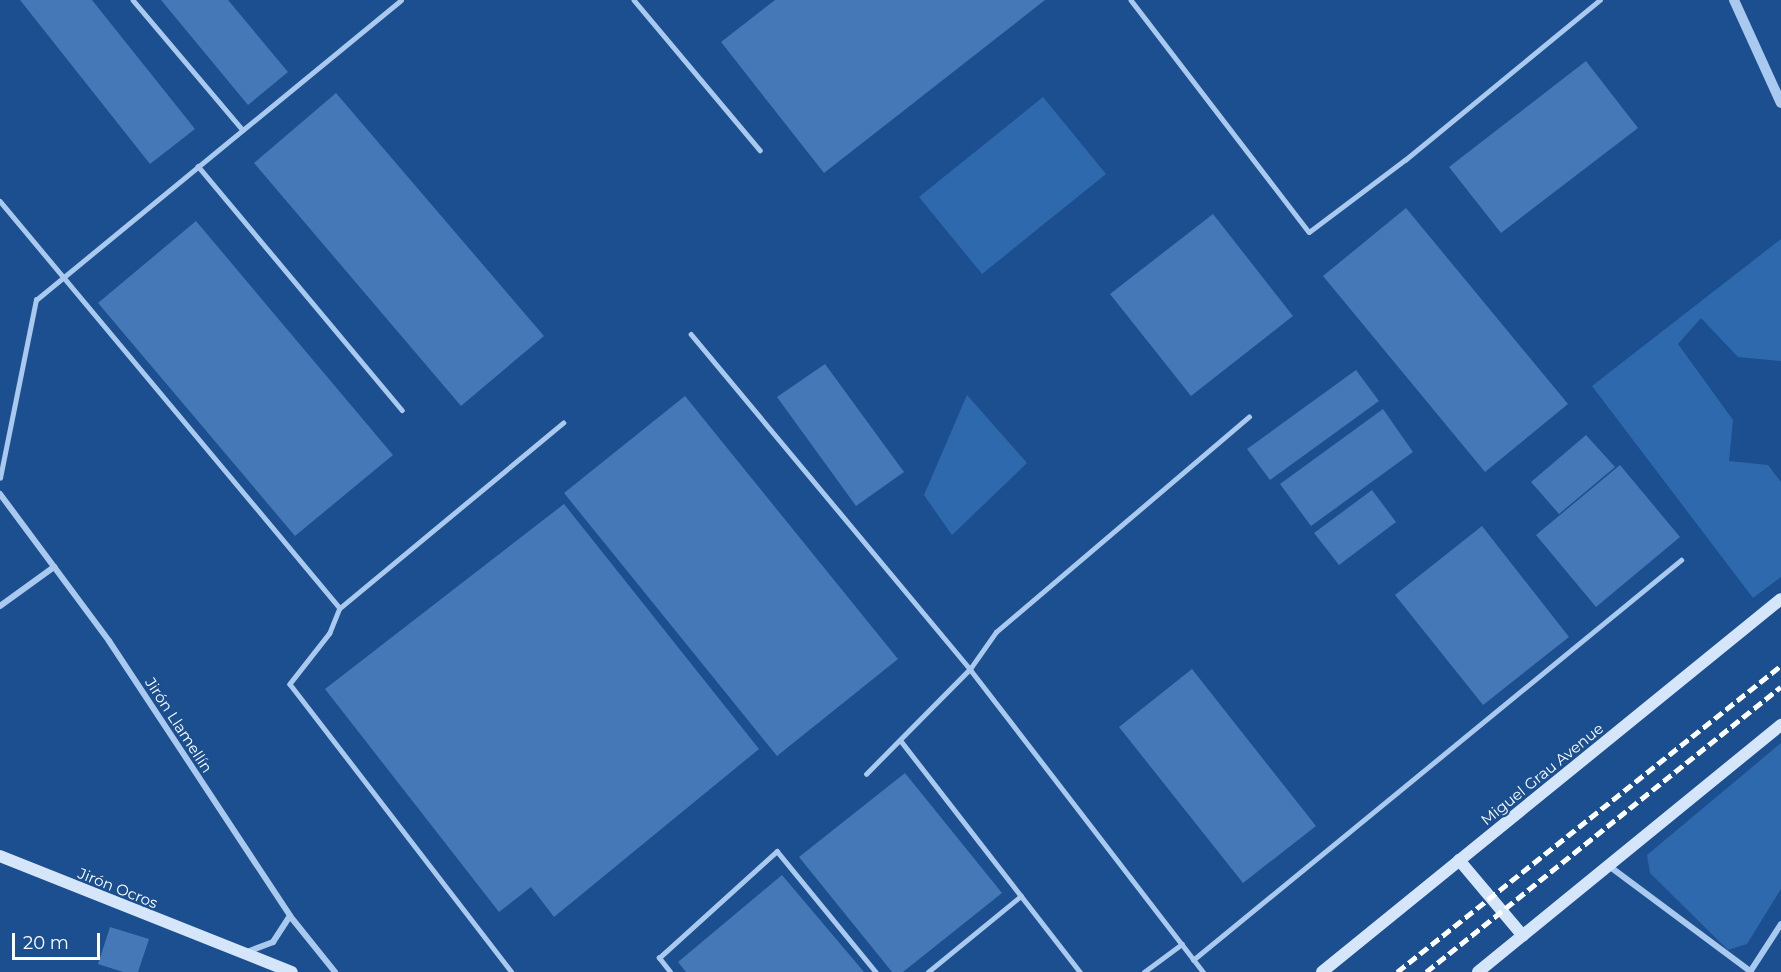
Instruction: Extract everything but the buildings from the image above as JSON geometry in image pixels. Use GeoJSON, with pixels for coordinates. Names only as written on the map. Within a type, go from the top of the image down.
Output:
{"type":"FeatureCollection","features":[{"type":"Feature","properties":{"kind":"main road","name":"Miguel Grau Avenue"},"geometry":{"type":"LineString","coordinates":[[1322,972],[1781,599]]}},
{"type":"Feature","properties":{"kind":"main road"},"geometry":{"type":"LineString","coordinates":[[1478,972],[1781,725]]}},
{"type":"Feature","properties":{"kind":"main road","name":"Jirón Ocros"},"geometry":{"type":"LineString","coordinates":[[0,856],[292,972]]}},
{"type":"Feature","properties":{"kind":"main road"},"geometry":{"type":"LineString","coordinates":[[1460,861],[1523,936]]}},
{"type":"Feature","properties":{"kind":"street"},"geometry":{"type":"LineString","coordinates":[[1734,0],[1781,103]]}},
{"type":"Feature","properties":{"kind":"street","name":"Jirón Llamellín"},"geometry":{"type":"LineString","coordinates":[[0,494],[109,641],[290,916],[335,972]]}},
{"type":"Feature","properties":{"kind":"street"},"geometry":{"type":"LineString","coordinates":[[0,606],[54,567]]}},
{"type":"Feature","properties":{"kind":"street"},"geometry":{"type":"LineString","coordinates":[[1609,866],[1750,972],[1781,924]]}},
{"type":"Feature","properties":{"kind":"street"},"geometry":{"type":"LineString","coordinates":[[241,953],[268,945],[290,916]]}},
{"type":"Feature","properties":{"kind":"lane"},"geometry":{"type":"LineString","coordinates":[[133,0],[243,130]]}},
{"type":"Feature","properties":{"kind":"lane"},"geometry":{"type":"LineString","coordinates":[[0,478],[36,300],[401,0]]}},
{"type":"Feature","properties":{"kind":"lane"},"geometry":{"type":"LineString","coordinates":[[634,0],[760,150]]}},
{"type":"Feature","properties":{"kind":"lane"},"geometry":{"type":"LineString","coordinates":[[1131,0],[1309,232],[1405,160],[1600,0]]}},
{"type":"Feature","properties":{"kind":"lane"},"geometry":{"type":"LineString","coordinates":[[198,166],[402,410]]}},
{"type":"Feature","properties":{"kind":"lane"},"geometry":{"type":"LineString","coordinates":[[0,201],[340,608]]}},
{"type":"Feature","properties":{"kind":"lane"},"geometry":{"type":"LineString","coordinates":[[691,334],[970,669],[1203,972]]}},
{"type":"Feature","properties":{"kind":"lane"},"geometry":{"type":"LineString","coordinates":[[866,774],[970,669],[996,632],[1249,417]]}},
{"type":"Feature","properties":{"kind":"lane"},"geometry":{"type":"LineString","coordinates":[[512,972],[290,684],[330,633],[340,608],[563,423]]}},
{"type":"Feature","properties":{"kind":"lane"},"geometry":{"type":"LineString","coordinates":[[1193,960],[1681,560]]}},
{"type":"Feature","properties":{"kind":"lane"},"geometry":{"type":"LineString","coordinates":[[901,741],[1080,972]]}},
{"type":"Feature","properties":{"kind":"lane"},"geometry":{"type":"LineString","coordinates":[[670,972],[659,958],[777,851],[876,972]]}},
{"type":"Feature","properties":{"kind":"lane"},"geometry":{"type":"LineString","coordinates":[[928,972],[1021,896]]}},
{"type":"Feature","properties":{"kind":"lane"},"geometry":{"type":"LineString","coordinates":[[1144,972],[1182,944]]}},
{"type":"Feature","properties":{"kind":"shaded area"},"geometry":{"type":"Polygon","coordinates":[[[1043,97],[1106,174],[982,274],[919,197],[1043,97]]]}},
{"type":"Feature","properties":{"kind":"shaded area"},"geometry":{"type":"Polygon","coordinates":[[[1781,239],[1781,361],[1738,357],[1701,318],[1678,344],[1733,420],[1729,461],[1768,465],[1781,482],[1781,577],[1753,598],[1592,386],[1781,239]]]}},
{"type":"Feature","properties":{"kind":"shaded area"},"geometry":{"type":"Polygon","coordinates":[[[967,395],[1027,463],[952,535],[924,495],[967,395]]]}},
{"type":"Feature","properties":{"kind":"shaded area"},"geometry":{"type":"Polygon","coordinates":[[[1781,743],[1781,889],[1747,944],[1728,950],[1650,873],[1647,855],[1781,743]]]}},
{"type":"Feature","properties":{"kind":"railway"},"geometry":{"type":"LineString","coordinates":[[1397,972],[1781,666]]}},
{"type":"Feature","properties":{"kind":"railway"},"geometry":{"type":"LineString","coordinates":[[1426,972],[1781,687]]}}]}
